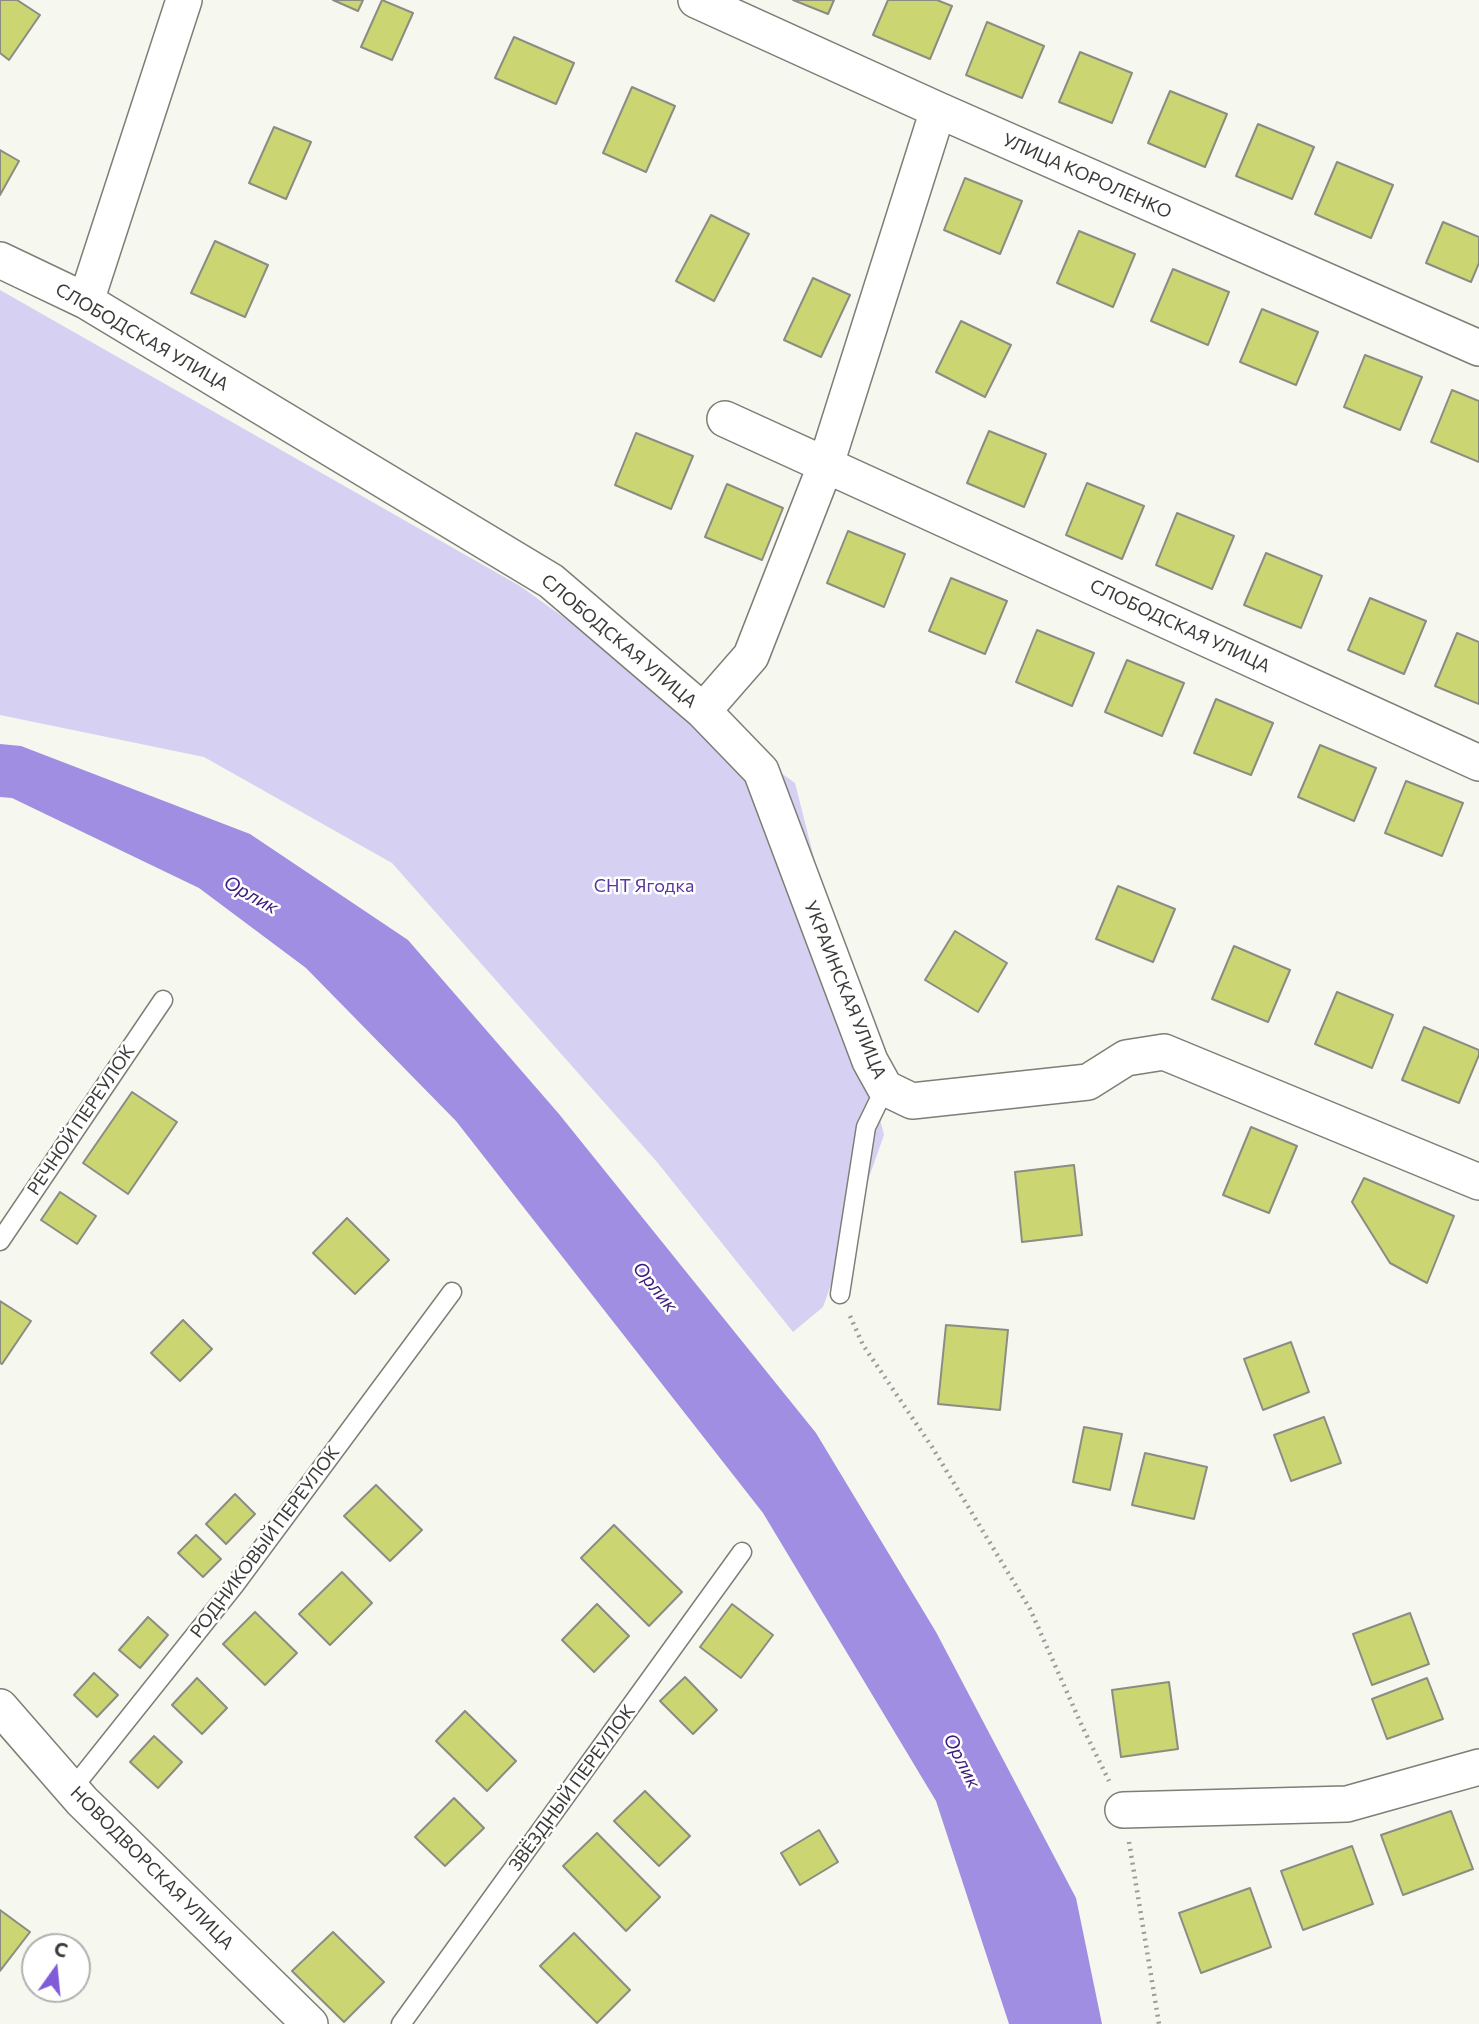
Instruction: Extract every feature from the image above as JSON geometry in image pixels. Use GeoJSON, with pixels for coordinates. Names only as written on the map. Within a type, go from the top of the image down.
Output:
{"type":"FeatureCollection","features":[{"type":"Feature","properties":{"kind":"street"},"geometry":{"type":"LineString","coordinates":[[86,301],[184,0]]}},
{"type":"Feature","properties":{"kind":"street","name":"УЛИЦА КОРОЛЕНКО"},"geometry":{"type":"LineString","coordinates":[[695,0],[1479,348]]}},
{"type":"Feature","properties":{"kind":"street"},"geometry":{"type":"LineString","coordinates":[[724,419],[826,464],[938,110]]}},
{"type":"Feature","properties":{"kind":"street","name":"СЛОБОДСКАЯ УЛИЦА"},"geometry":{"type":"LineString","coordinates":[[0,260],[86,301],[551,581],[704,711],[751,656],[826,464],[1479,763]]}},
{"type":"Feature","properties":{"kind":"street","name":"УКРАИНСКАЯ УЛИЦА"},"geometry":{"type":"LineString","coordinates":[[704,711],[761,771],[870,1061],[885,1088],[912,1101],[1088,1082],[1126,1058],[1164,1052],[1479,1182]]}},
{"type":"Feature","properties":{"kind":"street","name":"НОВОДВОРСКАЯ УЛИЦА"},"geometry":{"type":"LineString","coordinates":[[0,1707],[82,1801],[310,2024]]}},
{"type":"Feature","properties":{"kind":"street"},"geometry":{"type":"LineString","coordinates":[[1123,1810],[1347,1804],[1479,1767]]}},
{"type":"Feature","properties":{"kind":"lane","name":"РЕЧНОЙ ПЕРЕУЛОК"},"geometry":{"type":"LineString","coordinates":[[0,1241],[163,1000]]}},
{"type":"Feature","properties":{"kind":"lane"},"geometry":{"type":"LineString","coordinates":[[840,1294],[866,1127],[885,1088]]}},
{"type":"Feature","properties":{"kind":"lane","name":"РОДНИКОВЫЙ ПЕРЕУЛОК"},"geometry":{"type":"LineString","coordinates":[[72,1789],[234,1586],[452,1292]]}},
{"type":"Feature","properties":{"kind":"lane","name":"ЗВЁЗДНЫЙ ПЕРЕУЛОК"},"geometry":{"type":"LineString","coordinates":[[401,2024],[742,1552]]}},
{"type":"Feature","properties":{"kind":"path"},"geometry":{"type":"LineString","coordinates":[[840,1294],[863,1345],[932,1447],[1030,1609],[1123,1810],[1159,2024]]}},
{"type":"Feature","properties":{"kind":"green space","name":"СНТ Ягодка"},"geometry":{"type":"Polygon","coordinates":[[[0,290],[520,586],[795,783],[884,1135],[823,1307],[793,1332],[657,1162],[392,863],[204,757],[0,715],[0,290]]]}},
{"type":"Feature","properties":{"kind":"water","name":"Орлик"},"geometry":{"type":"Polygon","coordinates":[[[0,744],[21,746],[250,834],[408,940],[559,1114],[816,1433],[936,1632],[1076,1898],[1102,2024],[1009,2024],[936,1801],[763,1513],[456,1121],[306,968],[199,888],[12,798],[0,797],[0,744]]]}},
{"type":"Feature","properties":{"kind":"building"},"geometry":{"type":"Polygon","coordinates":[[[0,0],[17,0],[40,15],[9,60],[0,53],[0,0]]]}},
{"type":"Feature","properties":{"kind":"building"},"geometry":{"type":"Polygon","coordinates":[[[333,0],[363,0],[358,11],[333,0]]]}},
{"type":"Feature","properties":{"kind":"building"},"geometry":{"type":"Polygon","coordinates":[[[382,0],[413,13],[392,60],[361,47],[382,0]]]}},
{"type":"Feature","properties":{"kind":"building"},"geometry":{"type":"Polygon","coordinates":[[[793,0],[834,0],[828,14],[793,0]]]}},
{"type":"Feature","properties":{"kind":"building"},"geometry":{"type":"Polygon","coordinates":[[[888,0],[937,0],[952,6],[930,59],[873,35],[888,0]]]}},
{"type":"Feature","properties":{"kind":"building"},"geometry":{"type":"Polygon","coordinates":[[[987,22],[1044,46],[1022,98],[966,75],[987,22]]]}},
{"type":"Feature","properties":{"kind":"building"},"geometry":{"type":"Polygon","coordinates":[[[514,37],[574,63],[556,104],[495,78],[514,37]]]}},
{"type":"Feature","properties":{"kind":"building"},"geometry":{"type":"Polygon","coordinates":[[[1080,52],[1132,73],[1112,123],[1059,102],[1080,52]]]}},
{"type":"Feature","properties":{"kind":"building"},"geometry":{"type":"Polygon","coordinates":[[[632,87],[675,106],[646,172],[603,153],[632,87]]]}},
{"type":"Feature","properties":{"kind":"building"},"geometry":{"type":"Polygon","coordinates":[[[1170,91],[1227,114],[1205,167],[1148,143],[1170,91]]]}},
{"type":"Feature","properties":{"kind":"building"},"geometry":{"type":"Polygon","coordinates":[[[1258,124],[1314,147],[1292,199],[1236,176],[1258,124]]]}},
{"type":"Feature","properties":{"kind":"building"},"geometry":{"type":"Polygon","coordinates":[[[274,127],[311,142],[286,199],[249,183],[274,127]]]}},
{"type":"Feature","properties":{"kind":"building"},"geometry":{"type":"Polygon","coordinates":[[[0,150],[19,161],[0,195],[0,150]]]}},
{"type":"Feature","properties":{"kind":"building"},"geometry":{"type":"Polygon","coordinates":[[[1337,162],[1393,185],[1371,238],[1315,214],[1337,162]]]}},
{"type":"Feature","properties":{"kind":"building"},"geometry":{"type":"Polygon","coordinates":[[[965,178],[1022,201],[1000,254],[944,230],[965,178]]]}},
{"type":"Feature","properties":{"kind":"building"},"geometry":{"type":"Polygon","coordinates":[[[711,215],[749,234],[714,301],[676,281],[711,215]]]}},
{"type":"Feature","properties":{"kind":"building"},"geometry":{"type":"Polygon","coordinates":[[[1443,222],[1479,237],[1479,263],[1471,282],[1426,263],[1443,222]]]}},
{"type":"Feature","properties":{"kind":"building"},"geometry":{"type":"Polygon","coordinates":[[[1079,231],[1135,254],[1113,307],[1057,283],[1079,231]]]}},
{"type":"Feature","properties":{"kind":"building"},"geometry":{"type":"Polygon","coordinates":[[[215,241],[268,265],[245,317],[191,293],[215,241]]]}},
{"type":"Feature","properties":{"kind":"building"},"geometry":{"type":"Polygon","coordinates":[[[1173,269],[1229,292],[1208,345],[1151,321],[1173,269]]]}},
{"type":"Feature","properties":{"kind":"building"},"geometry":{"type":"Polygon","coordinates":[[[813,278],[850,295],[821,357],[784,340],[813,278]]]}},
{"type":"Feature","properties":{"kind":"building"},"geometry":{"type":"Polygon","coordinates":[[[1262,309],[1318,332],[1296,385],[1240,362],[1262,309]]]}},
{"type":"Feature","properties":{"kind":"building"},"geometry":{"type":"Polygon","coordinates":[[[961,321],[1011,345],[985,397],[936,372],[961,321]]]}},
{"type":"Feature","properties":{"kind":"building"},"geometry":{"type":"Polygon","coordinates":[[[1365,355],[1422,377],[1400,430],[1344,407],[1365,355]]]}},
{"type":"Feature","properties":{"kind":"building"},"geometry":{"type":"Polygon","coordinates":[[[1452,390],[1479,401],[1479,462],[1431,442],[1452,390]]]}},
{"type":"Feature","properties":{"kind":"building"},"geometry":{"type":"Polygon","coordinates":[[[989,431],[1046,454],[1024,507],[967,483],[989,431]]]}},
{"type":"Feature","properties":{"kind":"building"},"geometry":{"type":"Polygon","coordinates":[[[636,433],[693,456],[671,509],[615,485],[636,433]]]}},
{"type":"Feature","properties":{"kind":"building"},"geometry":{"type":"Polygon","coordinates":[[[1087,483],[1144,506],[1122,559],[1066,535],[1087,483]]]}},
{"type":"Feature","properties":{"kind":"building"},"geometry":{"type":"Polygon","coordinates":[[[727,484],[783,508],[762,560],[705,537],[727,484]]]}},
{"type":"Feature","properties":{"kind":"building"},"geometry":{"type":"Polygon","coordinates":[[[1177,513],[1234,536],[1212,589],[1156,565],[1177,513]]]}},
{"type":"Feature","properties":{"kind":"building"},"geometry":{"type":"Polygon","coordinates":[[[848,531],[905,554],[884,607],[827,583],[848,531]]]}},
{"type":"Feature","properties":{"kind":"building"},"geometry":{"type":"Polygon","coordinates":[[[1266,553],[1322,576],[1301,628],[1244,605],[1266,553]]]}},
{"type":"Feature","properties":{"kind":"building"},"geometry":{"type":"Polygon","coordinates":[[[951,578],[1007,601],[985,654],[929,631],[951,578]]]}},
{"type":"Feature","properties":{"kind":"building"},"geometry":{"type":"Polygon","coordinates":[[[1370,598],[1426,621],[1404,674],[1348,650],[1370,598]]]}},
{"type":"Feature","properties":{"kind":"building"},"geometry":{"type":"Polygon","coordinates":[[[1037,630],[1094,653],[1072,706],[1016,682],[1037,630]]]}},
{"type":"Feature","properties":{"kind":"building"},"geometry":{"type":"Polygon","coordinates":[[[1457,633],[1479,642],[1479,704],[1435,686],[1457,633]]]}},
{"type":"Feature","properties":{"kind":"building"},"geometry":{"type":"Polygon","coordinates":[[[1127,660],[1184,683],[1162,736],[1105,712],[1127,660]]]}},
{"type":"Feature","properties":{"kind":"building"},"geometry":{"type":"Polygon","coordinates":[[[1216,699],[1273,723],[1251,775],[1194,753],[1216,699]]]}},
{"type":"Feature","properties":{"kind":"building"},"geometry":{"type":"Polygon","coordinates":[[[1320,745],[1376,768],[1354,821],[1298,797],[1320,745]]]}},
{"type":"Feature","properties":{"kind":"building"},"geometry":{"type":"Polygon","coordinates":[[[1406,781],[1463,803],[1442,856],[1385,833],[1406,781]]]}},
{"type":"Feature","properties":{"kind":"building"},"geometry":{"type":"Polygon","coordinates":[[[1118,886],[1175,909],[1153,962],[1096,939],[1118,886]]]}},
{"type":"Feature","properties":{"kind":"building"},"geometry":{"type":"Polygon","coordinates":[[[955,931],[1007,963],[978,1012],[925,980],[955,931]]]}},
{"type":"Feature","properties":{"kind":"building"},"geometry":{"type":"Polygon","coordinates":[[[1234,946],[1290,970],[1268,1022],[1212,999],[1234,946]]]}},
{"type":"Feature","properties":{"kind":"building"},"geometry":{"type":"Polygon","coordinates":[[[1337,992],[1393,1015],[1372,1068],[1315,1044],[1337,992]]]}},
{"type":"Feature","properties":{"kind":"building"},"geometry":{"type":"Polygon","coordinates":[[[1424,1027],[1479,1050],[1459,1103],[1402,1080],[1424,1027]]]}},
{"type":"Feature","properties":{"kind":"building"},"geometry":{"type":"Polygon","coordinates":[[[132,1092],[177,1122],[128,1194],[83,1163],[132,1092]]]}},
{"type":"Feature","properties":{"kind":"building"},"geometry":{"type":"Polygon","coordinates":[[[1251,1127],[1297,1146],[1269,1213],[1223,1195],[1251,1127]]]}},
{"type":"Feature","properties":{"kind":"building"},"geometry":{"type":"Polygon","coordinates":[[[1074,1165],[1082,1235],[1022,1242],[1015,1172],[1074,1165]]]}},
{"type":"Feature","properties":{"kind":"building"},"geometry":{"type":"Polygon","coordinates":[[[1364,1178],[1454,1216],[1427,1283],[1390,1263],[1352,1202],[1364,1178]]]}},
{"type":"Feature","properties":{"kind":"building"},"geometry":{"type":"Polygon","coordinates":[[[60,1192],[96,1216],[77,1244],[41,1220],[60,1192]]]}},
{"type":"Feature","properties":{"kind":"building"},"geometry":{"type":"Polygon","coordinates":[[[347,1218],[389,1260],[355,1294],[313,1253],[347,1218]]]}},
{"type":"Feature","properties":{"kind":"building"},"geometry":{"type":"Polygon","coordinates":[[[0,1301],[31,1321],[2,1364],[0,1363],[0,1301]]]}},
{"type":"Feature","properties":{"kind":"building"},"geometry":{"type":"Polygon","coordinates":[[[183,1320],[212,1349],[180,1381],[151,1353],[183,1320]]]}},
{"type":"Feature","properties":{"kind":"building"},"geometry":{"type":"Polygon","coordinates":[[[946,1325],[1008,1330],[1000,1410],[938,1404],[946,1325]]]}},
{"type":"Feature","properties":{"kind":"building"},"geometry":{"type":"Polygon","coordinates":[[[1291,1342],[1309,1392],[1263,1410],[1244,1359],[1291,1342]]]}},
{"type":"Feature","properties":{"kind":"building"},"geometry":{"type":"Polygon","coordinates":[[[1324,1417],[1341,1463],[1291,1481],[1274,1435],[1324,1417]]]}},
{"type":"Feature","properties":{"kind":"building"},"geometry":{"type":"Polygon","coordinates":[[[1084,1427],[1122,1434],[1110,1490],[1073,1482],[1084,1427]]]}},
{"type":"Feature","properties":{"kind":"building"},"geometry":{"type":"Polygon","coordinates":[[[1145,1453],[1207,1467],[1194,1519],[1132,1505],[1145,1453]]]}},
{"type":"Feature","properties":{"kind":"building"},"geometry":{"type":"Polygon","coordinates":[[[376,1485],[422,1530],[390,1561],[344,1516],[376,1485]]]}},
{"type":"Feature","properties":{"kind":"building"},"geometry":{"type":"Polygon","coordinates":[[[235,1494],[255,1514],[226,1544],[206,1524],[235,1494]]]}},
{"type":"Feature","properties":{"kind":"building"},"geometry":{"type":"Polygon","coordinates":[[[614,1525],[682,1592],[649,1626],[581,1558],[614,1525]]]}},
{"type":"Feature","properties":{"kind":"building"},"geometry":{"type":"Polygon","coordinates":[[[196,1535],[221,1559],[203,1577],[178,1553],[196,1535]]]}},
{"type":"Feature","properties":{"kind":"building"},"geometry":{"type":"Polygon","coordinates":[[[342,1572],[372,1603],[330,1645],[299,1614],[342,1572]]]}},
{"type":"Feature","properties":{"kind":"building"},"geometry":{"type":"Polygon","coordinates":[[[597,1604],[629,1636],[594,1672],[562,1640],[597,1604]]]}},
{"type":"Feature","properties":{"kind":"building"},"geometry":{"type":"Polygon","coordinates":[[[732,1604],[773,1635],[741,1678],[700,1647],[732,1604]]]}},
{"type":"Feature","properties":{"kind":"building"},"geometry":{"type":"Polygon","coordinates":[[[255,1612],[297,1653],[265,1685],[223,1644],[255,1612]]]}},
{"type":"Feature","properties":{"kind":"building"},"geometry":{"type":"Polygon","coordinates":[[[1410,1613],[1429,1664],[1372,1685],[1353,1634],[1410,1613]]]}},
{"type":"Feature","properties":{"kind":"building"},"geometry":{"type":"Polygon","coordinates":[[[148,1617],[168,1635],[140,1668],[119,1650],[148,1617]]]}},
{"type":"Feature","properties":{"kind":"building"},"geometry":{"type":"Polygon","coordinates":[[[94,1673],[118,1695],[97,1717],[74,1695],[94,1673]]]}},
{"type":"Feature","properties":{"kind":"building"},"geometry":{"type":"Polygon","coordinates":[[[685,1677],[717,1710],[693,1734],[660,1701],[685,1677]]]}},
{"type":"Feature","properties":{"kind":"building"},"geometry":{"type":"Polygon","coordinates":[[[197,1678],[227,1708],[202,1734],[172,1705],[197,1678]]]}},
{"type":"Feature","properties":{"kind":"building"},"geometry":{"type":"Polygon","coordinates":[[[1427,1678],[1443,1719],[1387,1739],[1372,1699],[1427,1678]]]}},
{"type":"Feature","properties":{"kind":"building"},"geometry":{"type":"Polygon","coordinates":[[[1169,1682],[1178,1749],[1121,1757],[1112,1690],[1169,1682]]]}},
{"type":"Feature","properties":{"kind":"building"},"geometry":{"type":"Polygon","coordinates":[[[465,1711],[516,1761],[487,1791],[436,1741],[465,1711]]]}},
{"type":"Feature","properties":{"kind":"building"},"geometry":{"type":"Polygon","coordinates":[[[154,1736],[182,1762],[158,1788],[130,1762],[154,1736]]]}},
{"type":"Feature","properties":{"kind":"building"},"geometry":{"type":"Polygon","coordinates":[[[645,1791],[690,1836],[659,1866],[614,1821],[645,1791]]]}},
{"type":"Feature","properties":{"kind":"building"},"geometry":{"type":"Polygon","coordinates":[[[454,1798],[484,1828],[445,1866],[415,1837],[454,1798]]]}},
{"type":"Feature","properties":{"kind":"building"},"geometry":{"type":"Polygon","coordinates":[[[1451,1811],[1473,1869],[1403,1895],[1381,1835],[1451,1811]]]}},
{"type":"Feature","properties":{"kind":"building"},"geometry":{"type":"Polygon","coordinates":[[[819,1830],[838,1862],[800,1885],[781,1853],[819,1830]]]}},
{"type":"Feature","properties":{"kind":"building"},"geometry":{"type":"Polygon","coordinates":[[[597,1833],[660,1897],[626,1931],[563,1866],[597,1833]]]}},
{"type":"Feature","properties":{"kind":"building"},"geometry":{"type":"Polygon","coordinates":[[[1352,1846],[1373,1904],[1303,1930],[1281,1871],[1352,1846]]]}},
{"type":"Feature","properties":{"kind":"building"},"geometry":{"type":"Polygon","coordinates":[[[1250,1888],[1271,1947],[1201,1973],[1179,1913],[1250,1888]]]}},
{"type":"Feature","properties":{"kind":"building"},"geometry":{"type":"Polygon","coordinates":[[[0,1910],[30,1932],[21,1933],[21,1944],[0,1971],[0,1910]]]}},
{"type":"Feature","properties":{"kind":"building"},"geometry":{"type":"Polygon","coordinates":[[[333,1932],[384,1982],[344,2022],[292,1971],[333,1932]]]}},
{"type":"Feature","properties":{"kind":"building"},"geometry":{"type":"Polygon","coordinates":[[[574,1933],[630,1990],[597,2023],[540,1966],[574,1933]]]}}]}
